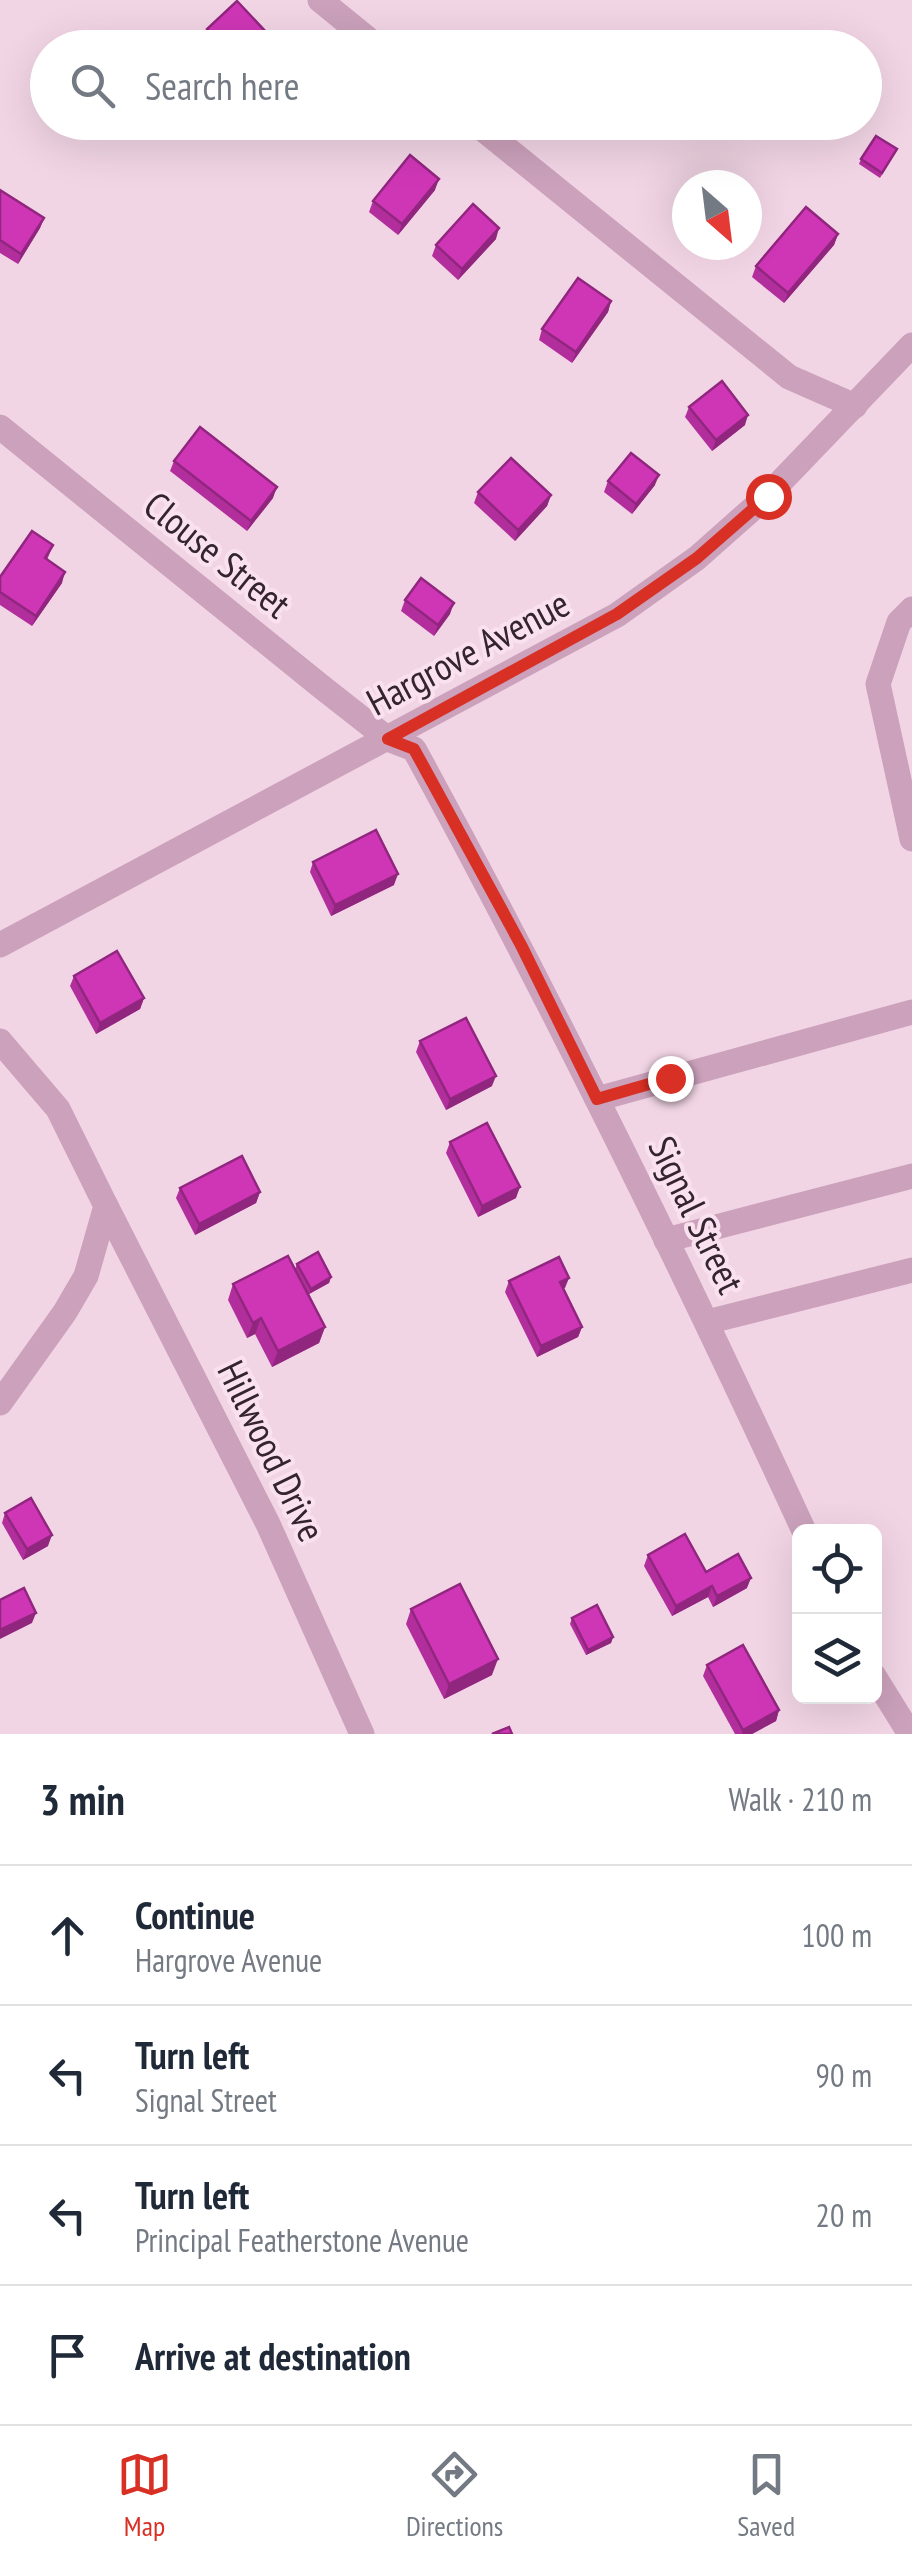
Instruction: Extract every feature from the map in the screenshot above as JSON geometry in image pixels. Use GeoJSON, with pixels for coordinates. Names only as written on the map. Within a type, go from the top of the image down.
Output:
{"type":"FeatureCollection","features":[{"type":"Feature","properties":{"kind":"street"},"geometry":{"type":"LineString","coordinates":[[320,0],[357,30]]}},
{"type":"Feature","properties":{"kind":"street"},"geometry":{"type":"LineString","coordinates":[[496,140],[789,376],[855,406]]}},
{"type":"Feature","properties":{"kind":"street","name":"Hargrove Avenue"},"geometry":{"type":"LineString","coordinates":[[0,945],[617,614],[697,558],[768,496],[912,345]]}},
{"type":"Feature","properties":{"kind":"street","name":"Clouse Street"},"geometry":{"type":"LineString","coordinates":[[0,427],[388,739]]}},
{"type":"Feature","properties":{"kind":"street"},"geometry":{"type":"LineString","coordinates":[[912,609],[899,622],[878,684],[912,839]]}},
{"type":"Feature","properties":{"kind":"street","name":"Signal Street"},"geometry":{"type":"LineString","coordinates":[[388,739],[414,749],[521,945],[707,1322],[800,1524]]}},
{"type":"Feature","properties":{"kind":"street"},"geometry":{"type":"LineString","coordinates":[[597,1099],[912,1012]]}},
{"type":"Feature","properties":{"kind":"street","name":"Hillwood Drive"},"geometry":{"type":"LineString","coordinates":[[0,1041],[58,1109],[268,1524],[362,1734]]}},
{"type":"Feature","properties":{"kind":"street"},"geometry":{"type":"LineString","coordinates":[[666,1240],[912,1176]]}},
{"type":"Feature","properties":{"kind":"street"},"geometry":{"type":"LineString","coordinates":[[0,1402],[86,1276],[106,1206]]}},
{"type":"Feature","properties":{"kind":"street"},"geometry":{"type":"LineString","coordinates":[[707,1322],[912,1270]]}},
{"type":"Feature","properties":{"kind":"street"},"geometry":{"type":"LineString","coordinates":[[882,1689],[910,1734]]}},
{"type":"Feature","properties":{"kind":"building"},"geometry":{"type":"Polygon","coordinates":[[[237,1],[264,30],[208,30],[237,1]]]}},
{"type":"Feature","properties":{"kind":"building"},"geometry":{"type":"Polygon","coordinates":[[[873,140],[882,140],[897,149],[882,173],[861,159],[873,140]]]}},
{"type":"Feature","properties":{"kind":"building"},"geometry":{"type":"Polygon","coordinates":[[[410,155],[439,179],[402,224],[373,201],[410,155]]]}},
{"type":"Feature","properties":{"kind":"building"},"geometry":{"type":"Polygon","coordinates":[[[0,190],[44,218],[21,254],[0,240],[0,190]]]}},
{"type":"Feature","properties":{"kind":"building"},"geometry":{"type":"Polygon","coordinates":[[[473,204],[499,228],[462,269],[436,245],[473,204]]]}},
{"type":"Feature","properties":{"kind":"building"},"geometry":{"type":"Polygon","coordinates":[[[806,207],[838,234],[788,293],[756,266],[806,207]]]}},
{"type":"Feature","properties":{"kind":"building"},"geometry":{"type":"Polygon","coordinates":[[[578,278],[611,301],[576,352],[542,329],[578,278]]]}},
{"type":"Feature","properties":{"kind":"building"},"geometry":{"type":"Polygon","coordinates":[[[722,381],[748,415],[716,440],[689,407],[722,381]]]}},
{"type":"Feature","properties":{"kind":"building"},"geometry":{"type":"Polygon","coordinates":[[[200,427],[277,487],[251,521],[174,461],[200,427]]]}},
{"type":"Feature","properties":{"kind":"building"},"geometry":{"type":"Polygon","coordinates":[[[631,453],[659,475],[636,504],[608,481],[631,453]]]}},
{"type":"Feature","properties":{"kind":"building"},"geometry":{"type":"Polygon","coordinates":[[[511,458],[551,495],[518,530],[478,492],[511,458]]]}},
{"type":"Feature","properties":{"kind":"building"},"geometry":{"type":"Polygon","coordinates":[[[32,531],[53,545],[45,558],[65,572],[36,616],[0,592],[0,577],[32,531]]]}},
{"type":"Feature","properties":{"kind":"building"},"geometry":{"type":"Polygon","coordinates":[[[421,578],[454,603],[438,625],[405,600],[421,578]]]}},
{"type":"Feature","properties":{"kind":"building"},"geometry":{"type":"Polygon","coordinates":[[[376,830],[398,874],[335,905],[313,862],[376,830]]]}},
{"type":"Feature","properties":{"kind":"building"},"geometry":{"type":"Polygon","coordinates":[[[117,951],[144,998],[100,1023],[74,976],[117,951]]]}},
{"type":"Feature","properties":{"kind":"building"},"geometry":{"type":"Polygon","coordinates":[[[466,1018],[496,1076],[450,1099],[420,1041],[466,1018]]]}},
{"type":"Feature","properties":{"kind":"building"},"geometry":{"type":"Polygon","coordinates":[[[487,1123],[520,1187],[482,1206],[450,1142],[487,1123]]]}},
{"type":"Feature","properties":{"kind":"building"},"geometry":{"type":"Polygon","coordinates":[[[242,1156],[260,1192],[199,1224],[180,1188],[242,1156]]]}},
{"type":"Feature","properties":{"kind":"building"},"geometry":{"type":"Polygon","coordinates":[[[318,1252],[331,1277],[311,1289],[297,1264],[318,1252]]]}},
{"type":"Feature","properties":{"kind":"building"},"geometry":{"type":"Polygon","coordinates":[[[288,1256],[325,1327],[278,1351],[261,1318],[253,1323],[233,1284],[288,1256]]]}},
{"type":"Feature","properties":{"kind":"building"},"geometry":{"type":"Polygon","coordinates":[[[559,1257],[569,1278],[560,1282],[582,1327],[541,1346],[509,1281],[559,1257]]]}},
{"type":"Feature","properties":{"kind":"building"},"geometry":{"type":"Polygon","coordinates":[[[31,1498],[52,1535],[27,1549],[5,1513],[31,1498]]]}},
{"type":"Feature","properties":{"kind":"building"},"geometry":{"type":"Polygon","coordinates":[[[685,1534],[706,1572],[738,1554],[751,1578],[717,1596],[712,1586],[676,1606],[648,1555],[685,1534]]]}},
{"type":"Feature","properties":{"kind":"building"},"geometry":{"type":"Polygon","coordinates":[[[460,1584],[498,1659],[449,1684],[411,1609],[460,1584]]]}},
{"type":"Feature","properties":{"kind":"building"},"geometry":{"type":"Polygon","coordinates":[[[24,1588],[36,1613],[0,1630],[0,1600],[24,1588]]]}},
{"type":"Feature","properties":{"kind":"building"},"geometry":{"type":"Polygon","coordinates":[[[597,1605],[613,1637],[588,1650],[572,1618],[597,1605]]]}},
{"type":"Feature","properties":{"kind":"building"},"geometry":{"type":"Polygon","coordinates":[[[743,1645],[779,1710],[743,1730],[707,1665],[743,1645]]]}},
{"type":"Feature","properties":{"kind":"building"},"geometry":{"type":"Polygon","coordinates":[[[509,1727],[512,1734],[492,1734],[509,1727]]]}},
{"type":"Feature","properties":{"kind":"route"},"geometry":{"type":"LineString","coordinates":[[670,1078],[597,1099],[521,945],[414,749],[388,739],[617,614],[697,558],[768,496]]}}]}
